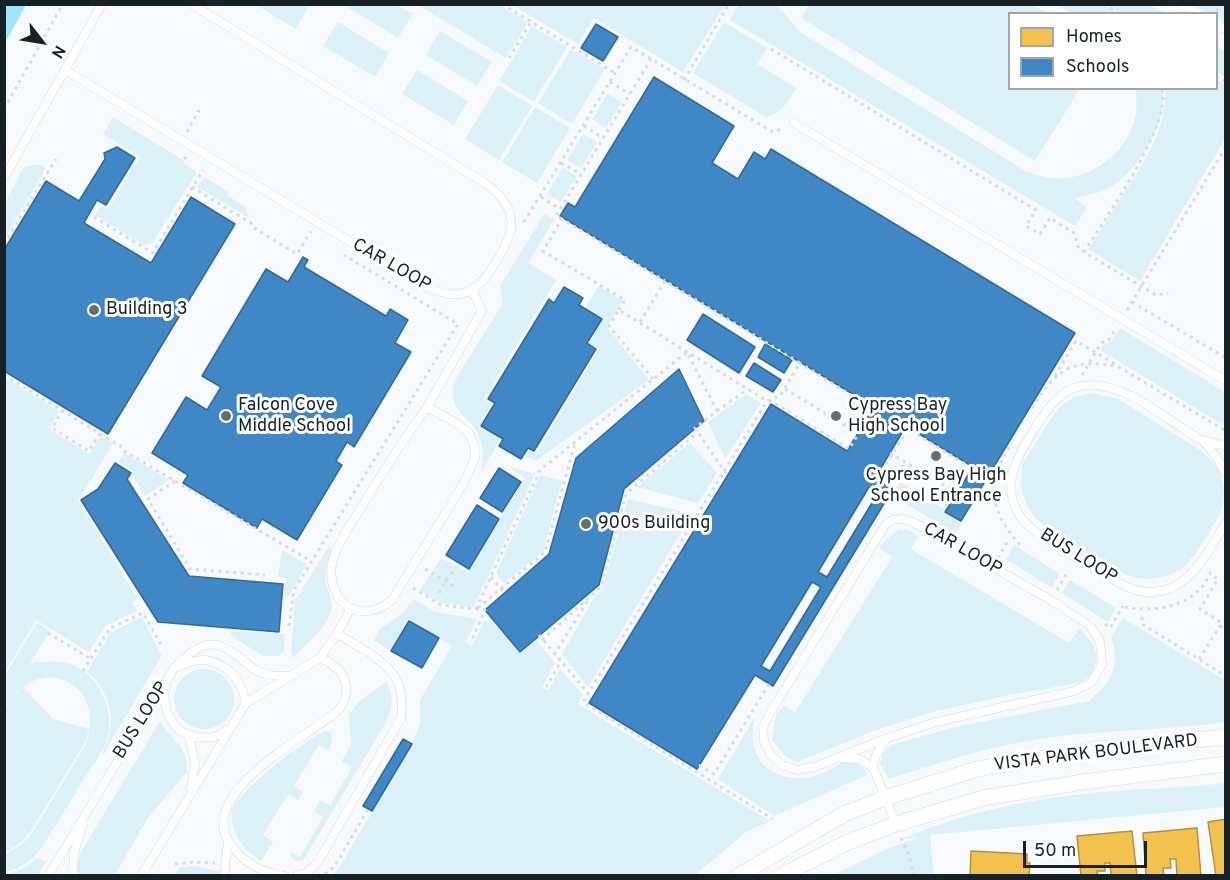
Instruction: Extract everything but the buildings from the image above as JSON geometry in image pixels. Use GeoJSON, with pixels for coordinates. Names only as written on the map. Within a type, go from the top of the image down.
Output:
{"type":"FeatureCollection","features":[{"type":"Feature","properties":{"kind":"street","name":"VISTA PARK BOULEVARD"},"geometry":{"type":"LineString","coordinates":[[738,876],[844,814],[885,798],[977,770],[1098,749],[1226,737]]}},
{"type":"Feature","properties":{"kind":"street","name":"VISTA PARK BOULEVARD"},"geometry":{"type":"LineString","coordinates":[[781,876],[846,843],[898,830],[983,798],[1083,782],[1226,764]]}},
{"type":"Feature","properties":{"kind":"lane"},"geometry":{"type":"LineString","coordinates":[[4,178],[102,4]]}},
{"type":"Feature","properties":{"kind":"lane"},"geometry":{"type":"LineString","coordinates":[[191,4],[488,184],[502,196],[509,208],[512,224],[509,241],[489,273],[472,290],[482,311],[427,407],[351,523],[332,563],[338,597],[350,609],[374,610],[382,608],[392,600],[465,481],[475,458],[474,445],[469,433],[458,424],[427,407]]}},
{"type":"Feature","properties":{"kind":"lane"},"geometry":{"type":"LineString","coordinates":[[1182,4],[1195,12]]}},
{"type":"Feature","properties":{"kind":"lane","name":"CAR LOOP"},"geometry":{"type":"LineString","coordinates":[[65,70],[422,285],[438,292],[455,294],[472,290]]}},
{"type":"Feature","properties":{"kind":"lane"},"geometry":{"type":"LineString","coordinates":[[794,123],[1226,381]]}},
{"type":"Feature","properties":{"kind":"lane"},"geometry":{"type":"LineString","coordinates":[[1075,388],[1087,385],[1121,390],[1202,440],[1216,456],[1226,474]]}},
{"type":"Feature","properties":{"kind":"lane","name":"BUS LOOP"},"geometry":{"type":"LineString","coordinates":[[1075,388],[1057,399],[1047,410],[1018,456],[1013,474],[1014,504],[1023,520],[1038,534],[1124,586],[1140,591],[1155,592],[1171,588],[1189,576],[1200,564],[1225,522]]}},
{"type":"Feature","properties":{"kind":"lane"},"geometry":{"type":"LineString","coordinates":[[1202,440],[1226,446]]}},
{"type":"Feature","properties":{"kind":"lane","name":"CAR LOOP"},"geometry":{"type":"LineString","coordinates":[[892,519],[903,519],[915,523],[1048,599],[1090,626],[1100,641],[1102,664],[1092,682],[1074,691],[936,722],[887,738],[817,766],[798,770],[782,765],[770,754],[764,741],[764,727],[769,715],[885,525],[892,519]]}},
{"type":"Feature","properties":{"kind":"lane"},"geometry":{"type":"LineString","coordinates":[[141,876],[246,703],[320,658],[337,634],[350,609]]}},
{"type":"Feature","properties":{"kind":"lane"},"geometry":{"type":"LineString","coordinates":[[296,876],[308,872],[318,862],[401,718],[403,700],[400,686],[393,672],[379,660],[337,634]]}},
{"type":"Feature","properties":{"kind":"lane"},"geometry":{"type":"LineString","coordinates":[[175,667],[193,650],[216,645],[237,655],[255,670],[267,675],[290,676]]}},
{"type":"Feature","properties":{"kind":"lane"},"geometry":{"type":"LineString","coordinates":[[285,876],[267,873],[252,866],[238,855],[228,841],[224,827],[225,813],[231,799],[263,765],[339,709],[347,694],[346,682],[342,672],[320,658]]}},
{"type":"Feature","properties":{"kind":"lane","name":"BUS LOOP"},"geometry":{"type":"LineString","coordinates":[[48,876],[175,667],[193,661],[210,660],[225,667],[239,683],[246,703]]}},
{"type":"Feature","properties":{"kind":"lane"},"geometry":{"type":"LineString","coordinates":[[165,684],[166,713],[175,726],[189,736],[212,738],[231,728]]}},
{"type":"Feature","properties":{"kind":"lane"},"geometry":{"type":"LineString","coordinates":[[182,808],[192,786],[195,764],[189,736]]}},
{"type":"Feature","properties":{"kind":"lane"},"geometry":{"type":"LineString","coordinates":[[887,738],[876,755],[873,767],[898,830]]}},
{"type":"Feature","properties":{"kind":"lane"},"geometry":{"type":"LineString","coordinates":[[836,758],[852,758],[873,767]]}},
{"type":"Feature","properties":{"kind":"lane"},"geometry":{"type":"LineString","coordinates":[[73,876],[74,853],[89,808]]}},
{"type":"Feature","properties":{"kind":"lane"},"geometry":{"type":"LineString","coordinates":[[224,876],[228,841]]}},
{"type":"Feature","properties":{"kind":"path"},"geometry":{"type":"LineString","coordinates":[[4,109],[63,4]]}},
{"type":"Feature","properties":{"kind":"path"},"geometry":{"type":"LineString","coordinates":[[502,4],[615,73]]}},
{"type":"Feature","properties":{"kind":"path"},"geometry":{"type":"LineString","coordinates":[[684,80],[729,4]]}},
{"type":"Feature","properties":{"kind":"path"},"geometry":{"type":"LineString","coordinates":[[1210,8],[1216,11],[1221,4]]}},
{"type":"Feature","properties":{"kind":"path"},"geometry":{"type":"LineString","coordinates":[[509,58],[531,22]]}},
{"type":"Feature","properties":{"kind":"path"},"geometry":{"type":"LineString","coordinates":[[509,241],[541,197],[631,47],[773,132],[794,123]]}},
{"type":"Feature","properties":{"kind":"path"},"geometry":{"type":"LineString","coordinates":[[771,49],[1036,210],[1026,226],[1040,234],[1050,218],[1074,233],[1078,249],[1156,295],[1168,293]]}},
{"type":"Feature","properties":{"kind":"path"},"geometry":{"type":"LineString","coordinates":[[620,309],[849,449],[873,409],[556,216],[651,60]]}},
{"type":"Feature","properties":{"kind":"path"},"geometry":{"type":"LineString","coordinates":[[610,82],[630,94]]}},
{"type":"Feature","properties":{"kind":"path"},"geometry":{"type":"LineString","coordinates":[[1084,252],[1150,145],[1160,119],[1163,90]]}},
{"type":"Feature","properties":{"kind":"path"},"geometry":{"type":"LineString","coordinates":[[584,126],[603,138]]}},
{"type":"Feature","properties":{"kind":"path"},"geometry":{"type":"LineString","coordinates":[[1075,388],[1101,343],[1110,339],[1226,147]]}},
{"type":"Feature","properties":{"kind":"path"},"geometry":{"type":"LineString","coordinates":[[4,244],[56,159]]}},
{"type":"Feature","properties":{"kind":"path"},"geometry":{"type":"LineString","coordinates":[[561,163],[581,174]]}},
{"type":"Feature","properties":{"kind":"path"},"geometry":{"type":"LineString","coordinates":[[94,217],[153,253],[203,170]]}},
{"type":"Feature","properties":{"kind":"path"},"geometry":{"type":"LineString","coordinates":[[192,187],[297,254],[309,234]]}},
{"type":"Feature","properties":{"kind":"path"},"geometry":{"type":"LineString","coordinates":[[541,197],[560,209]]}},
{"type":"Feature","properties":{"kind":"path"},"geometry":{"type":"LineString","coordinates":[[562,219],[543,251],[625,300],[609,326],[653,380]]}},
{"type":"Feature","properties":{"kind":"path"},"geometry":{"type":"LineString","coordinates":[[290,626],[294,590],[458,324],[344,255]]}},
{"type":"Feature","properties":{"kind":"path"},"geometry":{"type":"LineString","coordinates":[[640,322],[665,281]]}},
{"type":"Feature","properties":{"kind":"path"},"geometry":{"type":"LineString","coordinates":[[1132,302],[1226,358]]}},
{"type":"Feature","properties":{"kind":"path"},"geometry":{"type":"LineString","coordinates":[[1032,408],[1076,341],[1226,431]]}},
{"type":"Feature","properties":{"kind":"path"},"geometry":{"type":"LineString","coordinates":[[476,609],[540,470],[687,352]]}},
{"type":"Feature","properties":{"kind":"path"},"geometry":{"type":"LineString","coordinates":[[687,352],[717,411]]}},
{"type":"Feature","properties":{"kind":"path"},"geometry":{"type":"LineString","coordinates":[[773,819],[582,702],[768,401],[780,396],[800,363]]}},
{"type":"Feature","properties":{"kind":"path"},"geometry":{"type":"LineString","coordinates":[[1054,376],[1077,366],[1089,364],[1101,363],[1119,367]]}},
{"type":"Feature","properties":{"kind":"path"},"geometry":{"type":"LineString","coordinates":[[4,375],[100,433],[122,447],[124,451],[311,561]]}},
{"type":"Feature","properties":{"kind":"path"},"geometry":{"type":"LineString","coordinates":[[784,388],[858,433]]}},
{"type":"Feature","properties":{"kind":"path"},"geometry":{"type":"LineString","coordinates":[[727,475],[695,428],[748,389]]}},
{"type":"Feature","properties":{"kind":"path"},"geometry":{"type":"LineString","coordinates":[[63,410],[52,428],[89,450],[100,433]]}},
{"type":"Feature","properties":{"kind":"path"},"geometry":{"type":"LineString","coordinates":[[878,477],[908,429],[970,467],[945,508]]}},
{"type":"Feature","properties":{"kind":"path"},"geometry":{"type":"LineString","coordinates":[[542,640],[601,587],[626,494],[698,432]]}},
{"type":"Feature","properties":{"kind":"path"},"geometry":{"type":"LineString","coordinates":[[476,609],[544,552],[576,441]]}},
{"type":"Feature","properties":{"kind":"path"},"geometry":{"type":"LineString","coordinates":[[1009,446],[997,465],[994,493],[1003,520],[1020,545]]}},
{"type":"Feature","properties":{"kind":"path"},"geometry":{"type":"LineString","coordinates":[[891,453],[956,493]]}},
{"type":"Feature","properties":{"kind":"path"},"geometry":{"type":"LineString","coordinates":[[890,487],[906,462]]}},
{"type":"Feature","properties":{"kind":"path"},"geometry":{"type":"LineString","coordinates":[[175,481],[148,499],[190,570],[265,575]]}},
{"type":"Feature","properties":{"kind":"path"},"geometry":{"type":"LineString","coordinates":[[997,558],[1009,539]]}},
{"type":"Feature","properties":{"kind":"path"},"geometry":{"type":"LineString","coordinates":[[425,569],[455,587]]}},
{"type":"Feature","properties":{"kind":"path"},"geometry":{"type":"LineString","coordinates":[[439,593],[452,573],[457,576]]}},
{"type":"Feature","properties":{"kind":"path"},"geometry":{"type":"LineString","coordinates":[[1054,594],[1067,573]]}},
{"type":"Feature","properties":{"kind":"path"},"geometry":{"type":"LineString","coordinates":[[1199,659],[1222,623],[1200,609],[1218,579],[1210,574]]}},
{"type":"Feature","properties":{"kind":"path"},"geometry":{"type":"LineString","coordinates":[[491,577],[504,593]]}},
{"type":"Feature","properties":{"kind":"path"},"geometry":{"type":"LineString","coordinates":[[413,588],[441,604],[485,610],[471,642]]}},
{"type":"Feature","properties":{"kind":"path"},"geometry":{"type":"LineString","coordinates":[[554,655],[591,596]]}},
{"type":"Feature","properties":{"kind":"path"},"geometry":{"type":"LineString","coordinates":[[83,671],[110,628],[143,613],[163,648]]}},
{"type":"Feature","properties":{"kind":"path"},"geometry":{"type":"LineString","coordinates":[[1142,617],[1142,624],[1226,676]]}},
{"type":"Feature","properties":{"kind":"path"},"geometry":{"type":"LineString","coordinates":[[1220,626],[1226,629]]}},
{"type":"Feature","properties":{"kind":"path"},"geometry":{"type":"LineString","coordinates":[[48,633],[91,659]]}},
{"type":"Feature","properties":{"kind":"path"},"geometry":{"type":"LineString","coordinates":[[539,635],[588,693]]}},
{"type":"Feature","properties":{"kind":"path"},"geometry":{"type":"LineString","coordinates":[[546,687],[561,663]]}},
{"type":"Feature","properties":{"kind":"path"},"geometry":{"type":"LineString","coordinates":[[699,765],[714,774],[770,684]]}},
{"type":"Feature","properties":{"kind":"path"},"geometry":{"type":"LineString","coordinates":[[324,876],[335,866],[368,809]]}},
{"type":"Feature","properties":{"kind":"path"},"geometry":{"type":"LineString","coordinates":[[898,830],[914,874],[906,876]]}},
{"type":"Feature","properties":{"kind":"path"},"geometry":{"type":"LineString","coordinates":[[175,864],[194,862],[225,866]]}},
{"type":"Feature","properties":{"kind":"shaded area"},"geometry":{"type":"Polygon","coordinates":[[[256,4],[310,4],[296,29],[256,5],[256,4]]]}},
{"type":"Feature","properties":{"kind":"shaded area"},"geometry":{"type":"Polygon","coordinates":[[[725,4],[683,72],[594,18],[578,44],[512,5],[725,4]]]}},
{"type":"Feature","properties":{"kind":"shaded area"},"geometry":{"type":"Polygon","coordinates":[[[739,4],[777,5],[800,32],[1024,170],[1043,177],[1068,178],[1086,173],[1115,154],[1126,140],[1133,124],[1137,107],[1135,90],[1162,90],[1161,115],[1141,157],[1121,179],[1107,189],[1075,199],[1087,207],[1075,226],[730,20],[739,4]]]}},
{"type":"Feature","properties":{"kind":"shaded area"},"geometry":{"type":"Polygon","coordinates":[[[348,5],[397,5],[413,14],[398,38],[347,7],[348,5]]]}},
{"type":"Feature","properties":{"kind":"shaded area"},"geometry":{"type":"Polygon","coordinates":[[[418,5],[499,5],[528,22],[506,58],[418,5]]]}},
{"type":"Feature","properties":{"kind":"shaded area"},"geometry":{"type":"Polygon","coordinates":[[[809,5],[1033,5],[1046,12],[1008,12],[1008,90],[1079,90],[1035,161],[801,18],[809,5]]]}},
{"type":"Feature","properties":{"kind":"shaded area"},"geometry":{"type":"Polygon","coordinates":[[[1057,5],[1104,5],[1117,12],[1069,12],[1057,5]]]}},
{"type":"Feature","properties":{"kind":"shaded area"},"geometry":{"type":"Polygon","coordinates":[[[1106,5],[1150,5],[1163,12],[1119,12],[1106,5]]]}},
{"type":"Feature","properties":{"kind":"shaded area"},"geometry":{"type":"Polygon","coordinates":[[[1193,5],[1225,5],[1225,24],[1218,19],[1218,12],[1206,12],[1193,5]]]}},
{"type":"Feature","properties":{"kind":"shaded area"},"geometry":{"type":"Polygon","coordinates":[[[338,22],[389,53],[375,77],[323,46],[338,22]]]}},
{"type":"Feature","properties":{"kind":"shaded area"},"geometry":{"type":"Polygon","coordinates":[[[724,22],[767,48],[757,64],[796,88],[776,113],[766,117],[693,73],[724,22]]]}},
{"type":"Feature","properties":{"kind":"shaded area"},"geometry":{"type":"Polygon","coordinates":[[[532,26],[567,47],[534,102],[499,81],[532,26]]]}},
{"type":"Feature","properties":{"kind":"shaded area"},"geometry":{"type":"Polygon","coordinates":[[[440,31],[492,62],[477,86],[426,55],[440,31]]]}},
{"type":"Feature","properties":{"kind":"shaded area"},"geometry":{"type":"Polygon","coordinates":[[[1218,46],[1225,51],[1225,78],[1218,73],[1218,46]]]}},
{"type":"Feature","properties":{"kind":"shaded area"},"geometry":{"type":"Polygon","coordinates":[[[571,49],[605,69],[572,124],[538,103],[571,49]]]}},
{"type":"Feature","properties":{"kind":"shaded area"},"geometry":{"type":"Polygon","coordinates":[[[417,70],[468,101],[454,125],[402,94],[417,70]]]}},
{"type":"Feature","properties":{"kind":"shaded area"},"geometry":{"type":"Polygon","coordinates":[[[1218,80],[1225,85],[1225,139],[1140,281],[1088,249],[1154,142],[1163,117],[1165,90],[1218,90],[1218,80]]]}},
{"type":"Feature","properties":{"kind":"shaded area"},"geometry":{"type":"Polygon","coordinates":[[[498,85],[532,106],[499,160],[465,139],[498,85]]]}},
{"type":"Feature","properties":{"kind":"shaded area"},"geometry":{"type":"Polygon","coordinates":[[[608,93],[622,102],[606,128],[592,119],[608,93]]]}},
{"type":"Feature","properties":{"kind":"shaded area"},"geometry":{"type":"Polygon","coordinates":[[[535,107],[570,128],[537,183],[502,162],[535,107]]]}},
{"type":"Feature","properties":{"kind":"shaded area"},"geometry":{"type":"Polygon","coordinates":[[[113,117],[183,160],[185,165],[197,172],[152,243],[144,245],[95,215],[101,205],[108,209],[140,157],[103,134],[113,117]]]}},
{"type":"Feature","properties":{"kind":"shaded area"},"geometry":{"type":"Polygon","coordinates":[[[583,134],[597,142],[581,168],[567,160],[583,134]]]}},
{"type":"Feature","properties":{"kind":"shaded area"},"geometry":{"type":"Polygon","coordinates":[[[42,165],[46,168],[5,238],[5,203],[24,167],[42,165]]]}},
{"type":"Feature","properties":{"kind":"shaded area"},"geometry":{"type":"Polygon","coordinates":[[[563,168],[577,176],[561,202],[547,194],[563,168]]]}},
{"type":"Feature","properties":{"kind":"shaded area"},"geometry":{"type":"Polygon","coordinates":[[[204,177],[229,192],[228,196],[246,207],[249,218],[197,187],[204,177]]]}},
{"type":"Feature","properties":{"kind":"shaded area"},"geometry":{"type":"Polygon","coordinates":[[[544,214],[554,220],[528,263],[556,280],[484,399],[492,404],[479,427],[500,440],[482,470],[481,440],[457,408],[453,393],[454,382],[503,303],[500,286],[544,214]]]}},
{"type":"Feature","properties":{"kind":"shaded area"},"geometry":{"type":"Polygon","coordinates":[[[599,286],[623,301],[607,327],[649,380],[537,460],[525,457],[530,450],[536,454],[599,349],[589,343],[603,319],[585,308],[599,286]]]}},
{"type":"Feature","properties":{"kind":"shaded area"},"geometry":{"type":"Polygon","coordinates":[[[1120,328],[1225,392],[1225,426],[1100,350],[1103,345],[1111,342],[1120,328]]]}},
{"type":"Feature","properties":{"kind":"shaded area"},"geometry":{"type":"Polygon","coordinates":[[[5,378],[59,411],[49,429],[89,454],[101,436],[113,443],[78,501],[138,599],[132,602],[137,611],[105,626],[89,652],[36,620],[5,672],[5,378]]]}},
{"type":"Feature","properties":{"kind":"shaded area"},"geometry":{"type":"Polygon","coordinates":[[[1092,393],[1118,399],[1200,450],[1218,469],[1223,484],[1219,515],[1195,554],[1174,573],[1147,579],[1122,573],[1045,526],[1037,520],[1026,504],[1021,486],[1022,464],[1058,408],[1074,397],[1092,393]]]}},
{"type":"Feature","properties":{"kind":"shaded area"},"geometry":{"type":"Polygon","coordinates":[[[746,394],[761,403],[725,459],[708,422],[746,394]]]}},
{"type":"Feature","properties":{"kind":"shaded area"},"geometry":{"type":"Polygon","coordinates":[[[690,443],[717,473],[698,503],[637,487],[690,443]]]}},
{"type":"Feature","properties":{"kind":"shaded area"},"geometry":{"type":"Polygon","coordinates":[[[124,453],[169,480],[145,496],[132,475],[134,472],[119,462],[124,453]]]}},
{"type":"Feature","properties":{"kind":"shaded area"},"geometry":{"type":"Polygon","coordinates":[[[509,467],[535,474],[474,607],[441,603],[420,590],[441,558],[468,572],[525,478],[509,467]]]}},
{"type":"Feature","properties":{"kind":"shaded area"},"geometry":{"type":"Polygon","coordinates":[[[540,475],[562,481],[543,552],[504,583],[496,573],[540,475]]]}},
{"type":"Feature","properties":{"kind":"shaded area"},"geometry":{"type":"Polygon","coordinates":[[[900,482],[962,523],[955,534],[892,495],[900,482]]]}},
{"type":"Feature","properties":{"kind":"shaded area"},"geometry":{"type":"Polygon","coordinates":[[[628,499],[692,514],[588,687],[562,654],[595,596],[602,590],[628,499]]]}},
{"type":"Feature","properties":{"kind":"shaded area"},"geometry":{"type":"Polygon","coordinates":[[[899,529],[909,530],[918,536],[911,549],[1069,643],[1079,628],[1094,645],[1097,658],[1092,674],[1080,683],[1014,694],[932,712],[876,730],[797,762],[785,756],[772,740],[776,714],[784,706],[795,712],[892,557],[878,547],[899,529]]]}},
{"type":"Feature","properties":{"kind":"shaded area"},"geometry":{"type":"Polygon","coordinates":[[[1014,545],[1060,574],[1052,588],[1006,559],[1014,545]]]}},
{"type":"Feature","properties":{"kind":"shaded area"},"geometry":{"type":"Polygon","coordinates":[[[328,548],[332,550],[326,574],[332,602],[330,613],[317,634],[293,658],[291,652],[295,600],[328,548]]]}},
{"type":"Feature","properties":{"kind":"shaded area"},"geometry":{"type":"Polygon","coordinates":[[[282,550],[307,564],[289,596],[284,595],[286,578],[278,576],[282,550]]]}},
{"type":"Feature","properties":{"kind":"shaded area"},"geometry":{"type":"Polygon","coordinates":[[[1070,580],[1116,608],[1108,622],[1062,593],[1070,580]]]}},
{"type":"Feature","properties":{"kind":"shaded area"},"geometry":{"type":"Polygon","coordinates":[[[413,599],[436,612],[477,619],[466,642],[472,647],[484,621],[495,622],[519,652],[535,639],[555,663],[542,688],[548,690],[560,669],[583,695],[578,704],[770,821],[746,832],[695,875],[331,876],[337,871],[412,744],[420,724],[420,700],[452,646],[409,621],[391,651],[374,640],[380,629],[403,613],[413,599]]]}},
{"type":"Feature","properties":{"kind":"shaded area"},"geometry":{"type":"Polygon","coordinates":[[[142,617],[162,655],[103,755],[110,733],[111,716],[103,691],[87,672],[110,633],[142,617]]]}},
{"type":"Feature","properties":{"kind":"shaded area"},"geometry":{"type":"Polygon","coordinates":[[[1123,618],[1225,680],[1225,722],[1038,739],[981,751],[889,779],[880,764],[882,755],[891,745],[955,727],[1089,701],[1103,687],[1112,673],[1115,657],[1111,637],[1123,618]]]}},
{"type":"Feature","properties":{"kind":"shaded area"},"geometry":{"type":"Polygon","coordinates":[[[37,623],[50,631],[30,663],[64,662],[86,673],[104,698],[108,710],[109,731],[99,756],[35,857],[19,868],[5,872],[5,854],[21,845],[31,835],[86,744],[90,722],[87,704],[79,690],[66,681],[51,677],[35,680],[19,690],[5,707],[5,675],[37,623]]]}},
{"type":"Feature","properties":{"kind":"shaded area"},"geometry":{"type":"Polygon","coordinates":[[[231,631],[285,634],[284,651],[279,656],[263,656],[230,635],[231,631]]]}},
{"type":"Feature","properties":{"kind":"shaded area"},"geometry":{"type":"Polygon","coordinates":[[[204,669],[225,678],[234,699],[225,720],[204,729],[183,720],[174,699],[183,678],[204,669]]]}},
{"type":"Feature","properties":{"kind":"shaded area"},"geometry":{"type":"Polygon","coordinates":[[[386,682],[392,700],[388,719],[304,859],[297,862],[291,857],[290,852],[300,857],[323,817],[314,811],[320,800],[330,805],[352,767],[342,761],[351,745],[349,715],[357,703],[386,682]]]}},
{"type":"Feature","properties":{"kind":"shaded area"},"geometry":{"type":"Polygon","coordinates":[[[23,687],[53,719],[89,729],[85,743],[29,834],[19,844],[5,852],[5,709],[11,698],[23,687]]]}},
{"type":"Feature","properties":{"kind":"shaded area"},"geometry":{"type":"Polygon","coordinates":[[[755,717],[754,748],[764,765],[777,774],[793,778],[809,777],[850,761],[861,765],[867,775],[774,816],[718,779],[755,717]]]}},
{"type":"Feature","properties":{"kind":"shaded area"},"geometry":{"type":"Polygon","coordinates":[[[160,721],[182,750],[187,763],[187,772],[148,818],[115,875],[79,875],[76,865],[82,850],[160,721]]]}},
{"type":"Feature","properties":{"kind":"shaded area"},"geometry":{"type":"Polygon","coordinates":[[[326,731],[331,733],[332,741],[329,750],[319,745],[294,786],[303,792],[298,800],[288,794],[263,835],[273,842],[261,861],[239,840],[232,819],[232,811],[236,803],[273,766],[326,731]]]}},
{"type":"Feature","properties":{"kind":"shaded area"},"geometry":{"type":"Polygon","coordinates":[[[1225,783],[1225,807],[930,835],[934,875],[833,875],[891,847],[918,838],[902,839],[983,811],[1067,796],[1225,783]]]}},
{"type":"Feature","properties":{"kind":"shaded area"},"geometry":{"type":"Polygon","coordinates":[[[38,858],[46,862],[38,875],[5,875],[24,868],[38,858]]]}},
{"type":"Feature","properties":{"kind":"shaded area"},"geometry":{"type":"Polygon","coordinates":[[[195,866],[236,875],[175,875],[180,867],[195,866]]]}},
{"type":"Feature","properties":{"kind":"water"},"geometry":{"type":"Polygon","coordinates":[[[4,5],[26,5],[5,43],[4,5]]]}},
{"type":"Feature","properties":{"kind":"place","name":"Building 3"},"geometry":{"type":"Point","coordinates":[94,310]}},
{"type":"Feature","properties":{"kind":"place","name":"Falcon Cove Middle School"},"geometry":{"type":"Point","coordinates":[226,416]}},
{"type":"Feature","properties":{"kind":"place","name":"Cypress Bay High School"},"geometry":{"type":"Point","coordinates":[836,416]}},
{"type":"Feature","properties":{"kind":"place","name":"Cypress Bay High School Entrance"},"geometry":{"type":"Point","coordinates":[936,456]}},
{"type":"Feature","properties":{"kind":"place","name":"900s Building"},"geometry":{"type":"Point","coordinates":[586,524]}}]}
